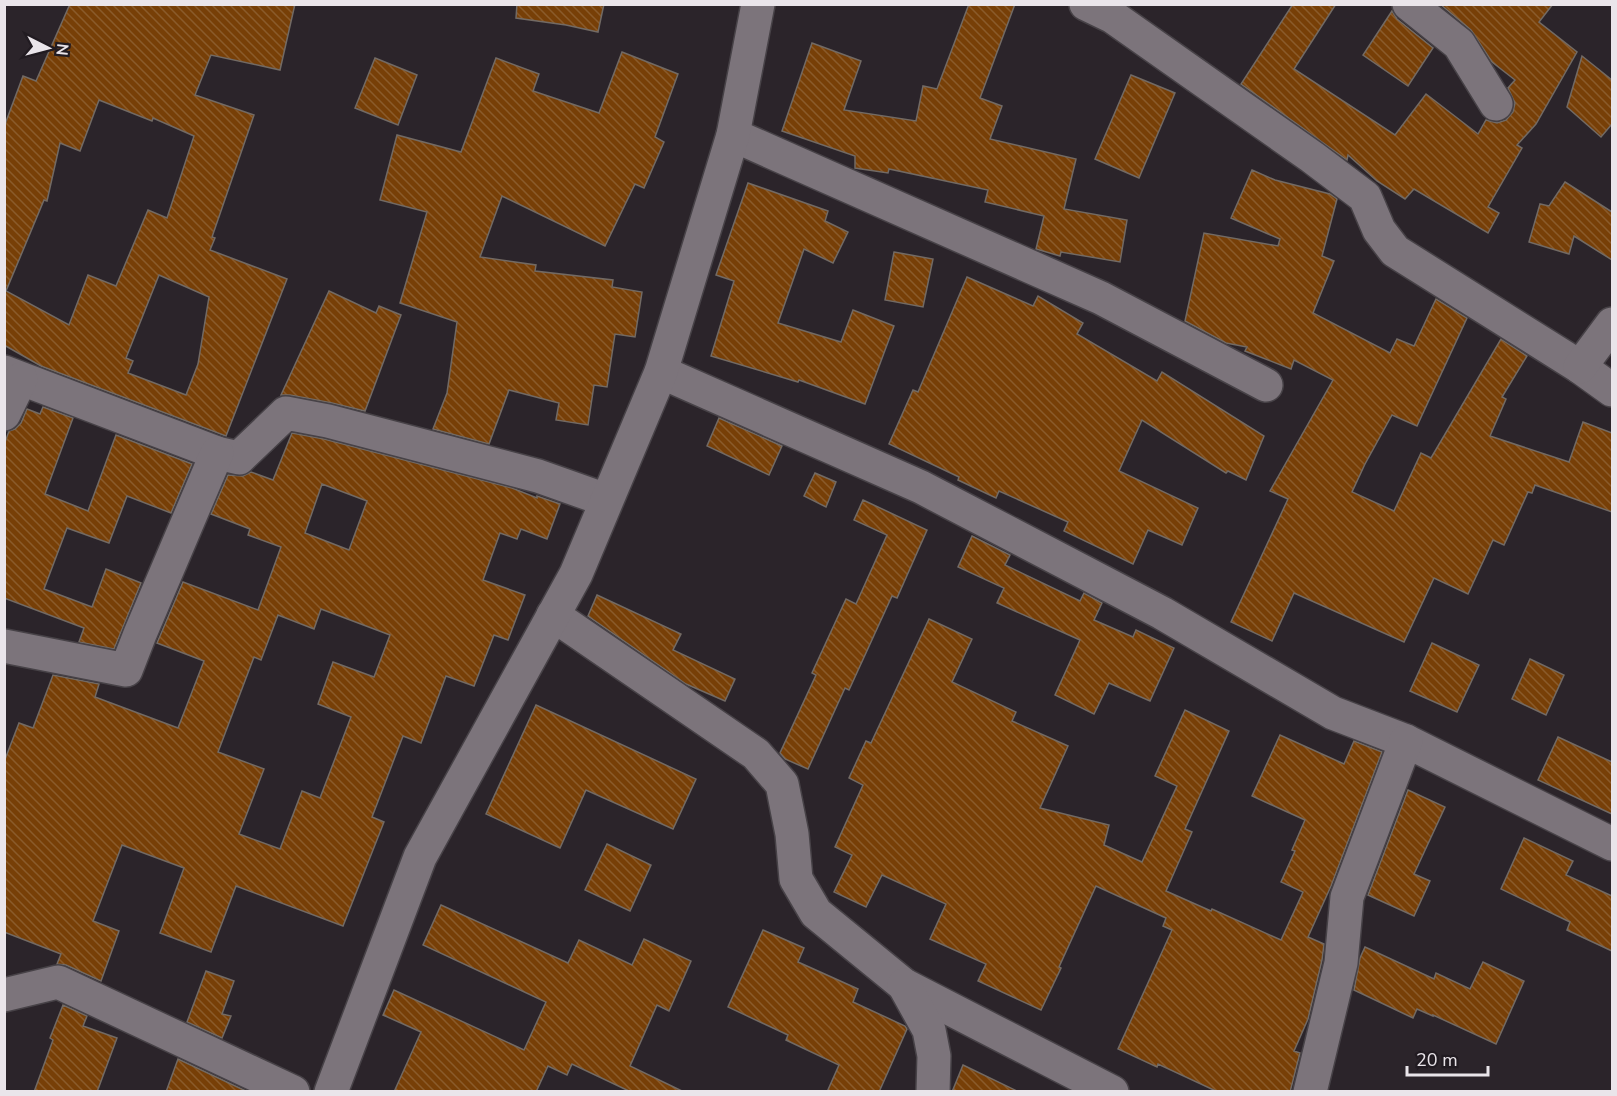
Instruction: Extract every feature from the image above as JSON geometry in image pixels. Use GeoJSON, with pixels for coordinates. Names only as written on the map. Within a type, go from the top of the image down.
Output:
{"type":"FeatureCollection","features":[{"type":"Feature","properties":{"kind":"street"},"geometry":{"type":"LineString","coordinates":[[331,1092],[420,857],[576,574],[661,372],[734,135],[759,4]]}},
{"type":"Feature","properties":{"kind":"street"},"geometry":{"type":"LineString","coordinates":[[1409,4],[1459,44],[1496,104]]}},
{"type":"Feature","properties":{"kind":"street"},"geometry":{"type":"LineString","coordinates":[[1106,9],[1365,197],[1379,230],[1395,251],[1580,367],[1612,390]]}},
{"type":"Feature","properties":{"kind":"street"},"geometry":{"type":"LineString","coordinates":[[734,135],[1101,298],[1266,386]]}},
{"type":"Feature","properties":{"kind":"street"},"geometry":{"type":"LineString","coordinates":[[1580,367],[1612,324]]}},
{"type":"Feature","properties":{"kind":"street"},"geometry":{"type":"LineString","coordinates":[[661,372],[921,487],[1162,613],[1333,713],[1407,741],[1612,844]]}},
{"type":"Feature","properties":{"kind":"street"},"geometry":{"type":"LineString","coordinates":[[4,414],[13,376],[217,453],[238,458],[286,413],[328,421],[526,473],[606,500]]}},
{"type":"Feature","properties":{"kind":"street"},"geometry":{"type":"LineString","coordinates":[[4,646],[126,670],[217,453]]}},
{"type":"Feature","properties":{"kind":"street"},"geometry":{"type":"LineString","coordinates":[[553,615],[756,754],[782,784],[792,834],[796,879],[816,913],[904,985],[1112,1092]]}},
{"type":"Feature","properties":{"kind":"street"},"geometry":{"type":"LineString","coordinates":[[1310,1092],[1341,963],[1347,897],[1407,741]]}},
{"type":"Feature","properties":{"kind":"street"},"geometry":{"type":"LineString","coordinates":[[4,994],[58,982],[293,1092]]}},
{"type":"Feature","properties":{"kind":"street"},"geometry":{"type":"LineString","coordinates":[[904,985],[929,1030],[934,1056],[933,1092]]}},
{"type":"Feature","properties":{"kind":"building"},"geometry":{"type":"Polygon","coordinates":[[[70,4],[295,4],[280,70],[211,55],[195,95],[254,115],[212,237],[215,238],[210,250],[287,279],[226,436],[41,366],[4,345],[4,127],[23,76],[36,81],[70,4]],[[99,100],[80,151],[60,143],[47,201],[44,200],[6,291],[69,325],[88,275],[116,286],[148,210],[167,218],[194,136],[153,118],[152,121],[99,100]],[[159,275],[126,358],[133,361],[128,373],[186,395],[198,364],[209,297],[159,275]]]}},
{"type":"Feature","properties":{"kind":"building"},"geometry":{"type":"Polygon","coordinates":[[[517,4],[604,4],[598,32],[516,18],[517,4]]]}},
{"type":"Feature","properties":{"kind":"building"},"geometry":{"type":"Polygon","coordinates":[[[969,4],[1015,4],[980,98],[1002,106],[990,139],[1076,159],[1064,209],[1127,220],[1120,262],[1061,252],[1060,256],[1036,249],[1044,216],[985,202],[988,190],[889,169],[888,173],[855,168],[855,156],[782,131],[812,43],[861,61],[844,110],[916,121],[923,86],[937,89],[969,4]]]}},
{"type":"Feature","properties":{"kind":"building"},"geometry":{"type":"Polygon","coordinates":[[[1293,4],[1336,4],[1294,69],[1395,135],[1426,94],[1478,134],[1486,120],[1497,123],[1506,120],[1513,112],[1515,103],[1508,88],[1515,80],[1492,62],[1471,30],[1440,4],[1553,4],[1539,22],[1577,52],[1536,124],[1517,145],[1522,148],[1488,207],[1499,213],[1488,233],[1414,189],[1405,199],[1377,181],[1348,155],[1347,160],[1241,84],[1293,4]]]}},
{"type":"Feature","properties":{"kind":"building"},"geometry":{"type":"Polygon","coordinates":[[[1392,11],[1397,19],[1433,48],[1408,86],[1363,55],[1392,11]]]}},
{"type":"Feature","properties":{"kind":"building"},"geometry":{"type":"Polygon","coordinates":[[[622,52],[678,74],[655,137],[664,142],[644,188],[635,184],[605,246],[502,196],[480,257],[536,265],[535,271],[613,280],[612,287],[642,292],[635,337],[615,334],[607,387],[594,385],[588,425],[556,420],[559,403],[509,390],[489,444],[433,429],[447,393],[457,322],[400,303],[427,212],[380,200],[397,135],[461,152],[496,58],[539,74],[533,91],[599,113],[622,52]]]}},
{"type":"Feature","properties":{"kind":"building"},"geometry":{"type":"Polygon","coordinates":[[[1582,56],[1612,80],[1612,124],[1601,137],[1567,107],[1582,56]]]}},
{"type":"Feature","properties":{"kind":"building"},"geometry":{"type":"Polygon","coordinates":[[[375,58],[417,75],[398,125],[355,108],[375,58]]]}},
{"type":"Feature","properties":{"kind":"building"},"geometry":{"type":"Polygon","coordinates":[[[1131,75],[1175,93],[1139,178],[1095,159],[1131,75]]]}},
{"type":"Feature","properties":{"kind":"building"},"geometry":{"type":"Polygon","coordinates":[[[1252,170],[1275,180],[1330,194],[1337,199],[1322,256],[1334,261],[1313,313],[1390,353],[1397,339],[1414,346],[1436,299],[1467,318],[1417,426],[1392,415],[1352,492],[1394,511],[1421,453],[1431,458],[1501,339],[1527,356],[1502,397],[1506,399],[1490,436],[1569,462],[1583,422],[1612,433],[1612,512],[1535,485],[1532,493],[1528,492],[1504,545],[1493,540],[1468,594],[1434,578],[1404,642],[1294,593],[1272,641],[1231,622],[1288,499],[1270,491],[1333,380],[1294,360],[1291,369],[1245,351],[1247,347],[1226,343],[1185,321],[1204,233],[1278,246],[1280,239],[1231,218],[1252,170]]]}},
{"type":"Feature","properties":{"kind":"building"},"geometry":{"type":"Polygon","coordinates":[[[1565,182],[1612,212],[1612,260],[1574,236],[1569,254],[1529,242],[1540,204],[1549,206],[1565,182]]]}},
{"type":"Feature","properties":{"kind":"building"},"geometry":{"type":"Polygon","coordinates":[[[748,183],[828,211],[825,221],[848,232],[833,263],[804,249],[778,323],[841,342],[853,310],[894,326],[865,404],[799,380],[798,382],[711,356],[734,281],[716,275],[748,183]]]}},
{"type":"Feature","properties":{"kind":"building"},"geometry":{"type":"Polygon","coordinates":[[[894,252],[933,259],[923,307],[885,300],[894,252]]]}},
{"type":"Feature","properties":{"kind":"building"},"geometry":{"type":"Polygon","coordinates":[[[967,277],[1033,306],[1038,296],[1083,323],[1077,334],[1157,381],[1162,372],[1264,436],[1246,480],[1228,471],[1226,473],[1142,420],[1119,471],[1198,508],[1182,545],[1148,530],[1133,564],[1064,531],[1068,522],[999,491],[996,498],[958,480],[959,477],[889,444],[913,390],[918,392],[967,277]]]}},
{"type":"Feature","properties":{"kind":"building"},"geometry":{"type":"Polygon","coordinates":[[[329,291],[376,313],[379,306],[401,315],[365,411],[281,395],[329,291]]]}},
{"type":"Feature","properties":{"kind":"building"},"geometry":{"type":"Polygon","coordinates":[[[43,407],[73,418],[45,494],[88,511],[116,435],[192,464],[171,513],[127,496],[109,543],[67,528],[44,589],[92,607],[106,569],[141,583],[114,649],[79,642],[84,628],[4,598],[4,445],[9,431],[21,423],[27,409],[40,414],[43,407]]]}},
{"type":"Feature","properties":{"kind":"building"},"geometry":{"type":"Polygon","coordinates":[[[719,418],[782,446],[769,475],[707,446],[719,418]]]}},
{"type":"Feature","properties":{"kind":"building"},"geometry":{"type":"Polygon","coordinates":[[[292,433],[324,439],[512,488],[560,504],[547,539],[521,529],[517,539],[500,533],[483,580],[525,595],[508,640],[494,635],[474,686],[446,676],[421,743],[403,736],[372,817],[384,822],[343,926],[236,886],[211,952],[160,933],[184,868],[122,845],[93,921],[119,931],[101,981],[66,965],[57,964],[61,954],[4,932],[4,762],[19,723],[33,728],[53,675],[99,684],[95,697],[178,728],[204,661],[157,643],[183,582],[258,610],[281,547],[248,535],[250,529],[211,514],[228,475],[243,476],[251,472],[273,480],[292,433]],[[322,484],[305,533],[349,550],[367,501],[322,484]],[[321,609],[314,629],[278,615],[261,660],[254,657],[218,752],[264,769],[239,834],[280,849],[302,791],[320,798],[351,717],[318,704],[333,662],[374,677],[390,635],[321,609]]]}},
{"type":"Feature","properties":{"kind":"building"},"geometry":{"type":"Polygon","coordinates":[[[815,473],[836,482],[826,507],[804,496],[815,473]]]}},
{"type":"Feature","properties":{"kind":"building"},"geometry":{"type":"Polygon","coordinates":[[[863,500],[927,530],[897,598],[892,596],[849,690],[845,688],[808,769],[785,759],[780,753],[816,675],[812,673],[846,599],[856,604],[887,535],[854,520],[863,500]]]}},
{"type":"Feature","properties":{"kind":"building"},"geometry":{"type":"Polygon","coordinates":[[[972,536],[1010,555],[1005,565],[1080,601],[1084,593],[1102,603],[1094,620],[1133,637],[1136,630],[1174,648],[1150,701],[1109,683],[1094,714],[1055,695],[1080,640],[997,603],[1004,588],[958,567],[972,536]]]}},
{"type":"Feature","properties":{"kind":"building"},"geometry":{"type":"Polygon","coordinates":[[[597,595],[681,634],[673,650],[735,679],[725,701],[686,684],[588,616],[597,595]]]}},
{"type":"Feature","properties":{"kind":"building"},"geometry":{"type":"Polygon","coordinates":[[[929,619],[972,639],[952,682],[1016,712],[1012,721],[1068,746],[1040,808],[1109,825],[1104,845],[1142,862],[1177,786],[1155,776],[1185,710],[1229,731],[1185,829],[1192,832],[1166,891],[1281,940],[1303,892],[1281,882],[1295,851],[1292,850],[1305,820],[1252,796],[1280,735],[1344,764],[1354,741],[1382,752],[1331,886],[1308,937],[1324,944],[1308,1019],[1294,1051],[1300,1053],[1290,1092],[1218,1092],[1158,1064],[1157,1067],[1118,1049],[1172,930],[1163,926],[1166,918],[1096,886],[1041,1010],[978,981],[986,964],[930,939],[946,904],[882,875],[866,907],[834,892],[852,855],[835,847],[863,785],[849,778],[866,741],[871,743],[929,619]]]}},
{"type":"Feature","properties":{"kind":"building"},"geometry":{"type":"Polygon","coordinates":[[[1432,643],[1479,665],[1457,712],[1410,691],[1432,643]]]}},
{"type":"Feature","properties":{"kind":"building"},"geometry":{"type":"Polygon","coordinates":[[[1530,659],[1564,675],[1546,715],[1512,699],[1530,659]]]}},
{"type":"Feature","properties":{"kind":"building"},"geometry":{"type":"Polygon","coordinates":[[[536,705],[696,779],[673,829],[586,790],[560,848],[486,814],[536,705]]]}},
{"type":"Feature","properties":{"kind":"building"},"geometry":{"type":"Polygon","coordinates":[[[1558,737],[1612,762],[1612,814],[1538,780],[1558,737]]]}},
{"type":"Feature","properties":{"kind":"building"},"geometry":{"type":"Polygon","coordinates":[[[1408,790],[1445,807],[1414,874],[1430,881],[1414,916],[1368,895],[1408,790]]]}},
{"type":"Feature","properties":{"kind":"building"},"geometry":{"type":"Polygon","coordinates":[[[1524,838],[1573,861],[1566,875],[1612,896],[1612,951],[1567,930],[1570,922],[1501,889],[1524,838]]]}},
{"type":"Feature","properties":{"kind":"building"},"geometry":{"type":"Polygon","coordinates":[[[607,844],[651,865],[630,911],[585,890],[607,844]]]}},
{"type":"Feature","properties":{"kind":"building"},"geometry":{"type":"Polygon","coordinates":[[[441,905],[568,963],[579,940],[632,965],[644,939],[691,961],[669,1011],[657,1005],[630,1066],[684,1092],[631,1092],[572,1064],[567,1075],[548,1066],[536,1092],[394,1092],[421,1032],[383,1015],[394,990],[524,1050],[546,1002],[423,945],[441,905]]]}},
{"type":"Feature","properties":{"kind":"building"},"geometry":{"type":"Polygon","coordinates":[[[763,930],[804,948],[798,962],[858,989],[853,1002],[905,1026],[907,1029],[879,1092],[827,1092],[839,1065],[786,1040],[788,1035],[728,1007],[763,930]]]}},
{"type":"Feature","properties":{"kind":"building"},"geometry":{"type":"Polygon","coordinates":[[[1365,947],[1434,979],[1436,973],[1470,989],[1483,962],[1524,981],[1496,1044],[1417,1009],[1413,1018],[1354,990],[1360,958],[1365,947]]]}},
{"type":"Feature","properties":{"kind":"building"},"geometry":{"type":"Polygon","coordinates":[[[206,971],[234,981],[222,1014],[231,1016],[222,1038],[187,1022],[206,971]]]}},
{"type":"Feature","properties":{"kind":"building"},"geometry":{"type":"Polygon","coordinates":[[[63,1005],[87,1016],[83,1026],[117,1038],[97,1092],[34,1092],[53,1040],[50,1038],[63,1005]]]}},
{"type":"Feature","properties":{"kind":"building"},"geometry":{"type":"Polygon","coordinates":[[[178,1059],[248,1092],[166,1092],[178,1059]]]}},
{"type":"Feature","properties":{"kind":"building"},"geometry":{"type":"Polygon","coordinates":[[[963,1065],[1019,1092],[952,1092],[963,1065]]]}}]}
